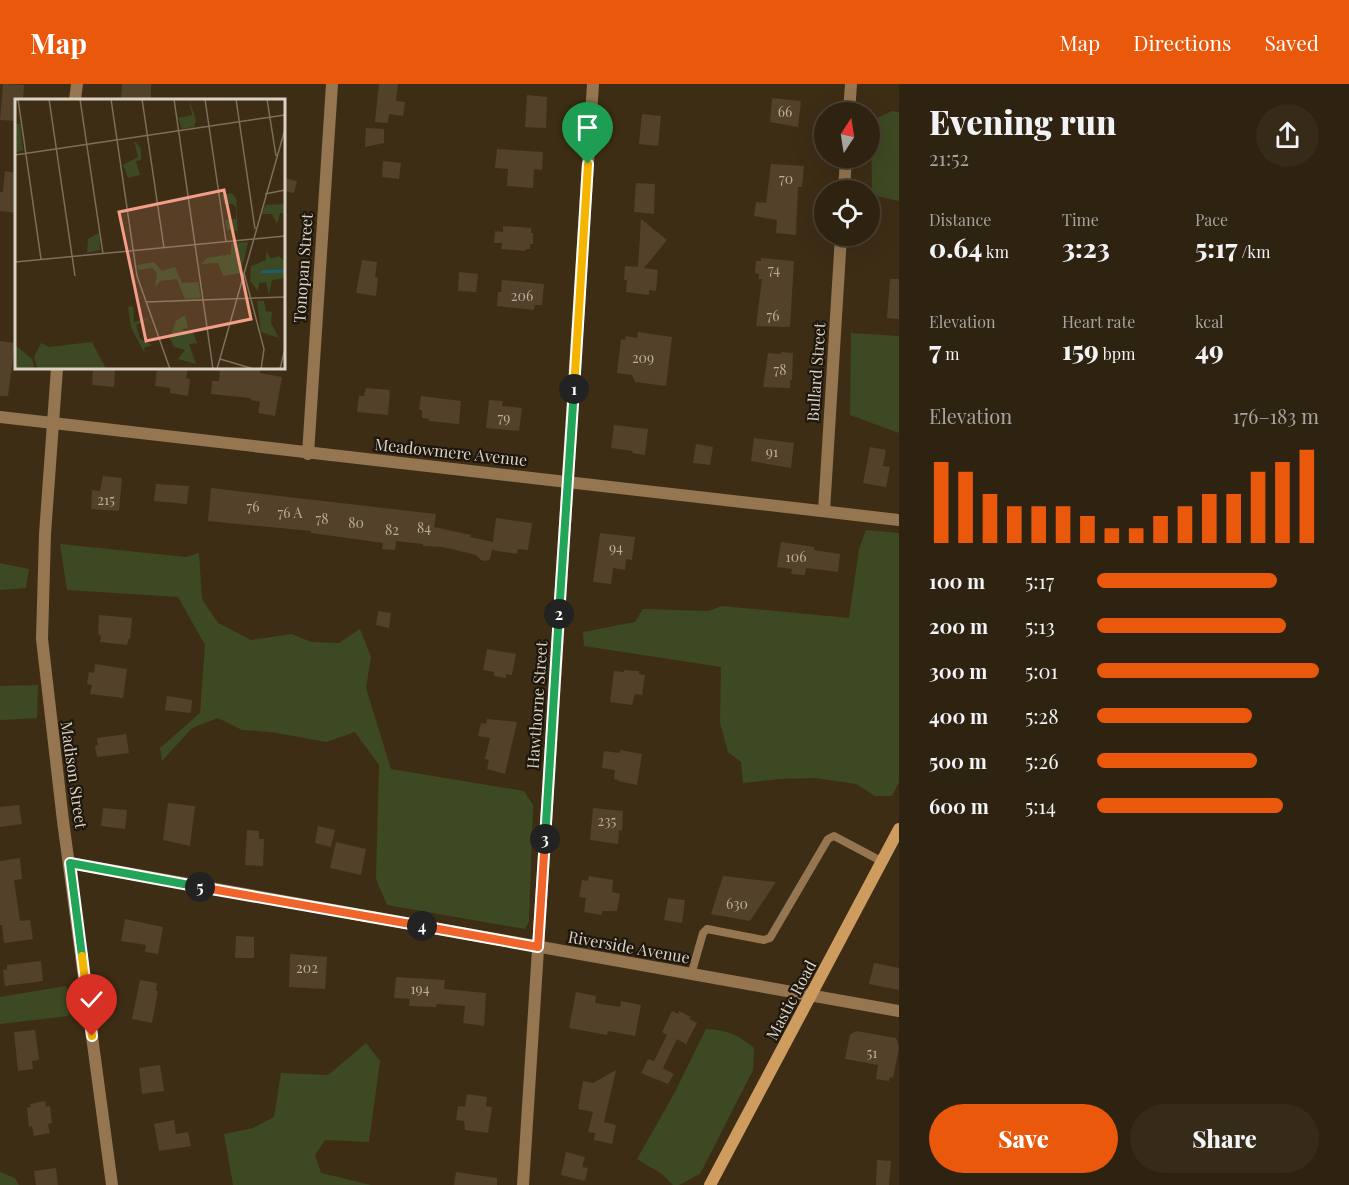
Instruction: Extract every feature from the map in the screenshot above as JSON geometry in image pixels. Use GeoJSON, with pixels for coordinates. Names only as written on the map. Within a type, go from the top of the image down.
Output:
{"type":"FeatureCollection","features":[{"type":"Feature","properties":{"kind":"main road","name":"Mastic Road"},"geometry":{"type":"LineString","coordinates":[[711,1185],[899,829]]}},
{"type":"Feature","properties":{"kind":"street"},"geometry":{"type":"LineString","coordinates":[[75,99],[76,84]]}},
{"type":"Feature","properties":{"kind":"street","name":"Tonopan Street"},"geometry":{"type":"LineString","coordinates":[[308,454],[332,84]]}},
{"type":"Feature","properties":{"kind":"street","name":"Hawthorne Street"},"geometry":{"type":"LineString","coordinates":[[523,1185],[593,84]]}},
{"type":"Feature","properties":{"kind":"street"},"geometry":{"type":"LineString","coordinates":[[850,102],[851,84]]}},
{"type":"Feature","properties":{"kind":"street","name":"Bullard Street"},"geometry":{"type":"LineString","coordinates":[[824,511],[840,246]]}},
{"type":"Feature","properties":{"kind":"street","name":"Madison Street"},"geometry":{"type":"LineString","coordinates":[[57,369],[45,534],[42,639],[60,797],[112,1185]]}},
{"type":"Feature","properties":{"kind":"street","name":"Meadowmere Avenue"},"geometry":{"type":"LineString","coordinates":[[0,417],[899,520]]}},
{"type":"Feature","properties":{"kind":"street","name":"Riverside Avenue"},"geometry":{"type":"LineString","coordinates":[[70,863],[899,1011]]}},
{"type":"Feature","properties":{"kind":"lane"},"geometry":{"type":"LineString","coordinates":[[691,975],[703,933],[707,929],[764,940],[770,938],[828,839],[834,836],[881,861]]}},
{"type":"Feature","properties":{"kind":"green space"},"geometry":{"type":"Polygon","coordinates":[[[892,111],[899,112],[899,201],[880,197],[880,180],[872,180],[872,168],[880,168],[880,117],[892,111]]]}},
{"type":"Feature","properties":{"kind":"green space"},"geometry":{"type":"Polygon","coordinates":[[[851,333],[899,336],[899,433],[850,415],[851,333]]]}},
{"type":"Feature","properties":{"kind":"green space"},"geometry":{"type":"Polygon","coordinates":[[[866,530],[899,533],[899,782],[892,796],[875,796],[856,784],[816,778],[743,783],[741,762],[728,752],[720,723],[721,667],[584,646],[583,632],[635,622],[643,609],[709,611],[721,606],[849,618],[859,549],[866,530]]]}},
{"type":"Feature","properties":{"kind":"green space"},"geometry":{"type":"Polygon","coordinates":[[[60,544],[186,557],[199,553],[202,599],[218,623],[251,640],[292,634],[311,642],[339,643],[360,629],[371,657],[366,688],[391,769],[524,791],[533,805],[529,921],[525,929],[387,905],[376,879],[379,765],[355,732],[326,742],[271,732],[242,730],[218,718],[192,728],[162,761],[160,748],[200,713],[205,645],[178,597],[67,590],[60,544]]]}},
{"type":"Feature","properties":{"kind":"green space"},"geometry":{"type":"Polygon","coordinates":[[[0,563],[29,569],[26,588],[0,590],[0,563]]]}},
{"type":"Feature","properties":{"kind":"green space"},"geometry":{"type":"Polygon","coordinates":[[[38,685],[37,718],[0,720],[0,686],[38,685]]]}},
{"type":"Feature","properties":{"kind":"green space"},"geometry":{"type":"Polygon","coordinates":[[[66,986],[73,1003],[68,1016],[0,1024],[0,997],[66,986]]]}},
{"type":"Feature","properties":{"kind":"green space"},"geometry":{"type":"Polygon","coordinates":[[[706,1029],[732,1034],[754,1048],[753,1070],[700,1174],[679,1185],[673,1185],[662,1174],[637,1159],[675,1092],[706,1029]]]}},
{"type":"Feature","properties":{"kind":"green space"},"geometry":{"type":"Polygon","coordinates":[[[366,1043],[380,1061],[369,1142],[325,1140],[315,1155],[321,1173],[371,1185],[233,1185],[224,1134],[253,1128],[274,1117],[281,1073],[328,1075],[366,1043]]]}},
{"type":"Feature","properties":{"kind":"green space"},"geometry":{"type":"Polygon","coordinates":[[[0,1172],[15,1178],[19,1185],[0,1185],[0,1172]]]}},
{"type":"Feature","properties":{"kind":"building"},"geometry":{"type":"Polygon","coordinates":[[[3,84],[24,85],[23,99],[15,99],[15,121],[0,120],[3,84]]]}},
{"type":"Feature","properties":{"kind":"building"},"geometry":{"type":"Polygon","coordinates":[[[122,84],[151,84],[151,99],[121,99],[122,84]]]}},
{"type":"Feature","properties":{"kind":"building"},"geometry":{"type":"Polygon","coordinates":[[[379,84],[398,84],[396,101],[405,102],[403,116],[389,114],[388,123],[375,122],[379,84]]]}},
{"type":"Feature","properties":{"kind":"building"},"geometry":{"type":"Polygon","coordinates":[[[527,95],[547,97],[546,128],[525,127],[527,95]]]}},
{"type":"Feature","properties":{"kind":"building"},"geometry":{"type":"Polygon","coordinates":[[[772,98],[801,101],[798,127],[770,122],[772,98]]]}},
{"type":"Feature","properties":{"kind":"building"},"geometry":{"type":"Polygon","coordinates":[[[642,114],[661,116],[658,146],[639,144],[642,114]]]}},
{"type":"Feature","properties":{"kind":"building"},"geometry":{"type":"Polygon","coordinates":[[[366,128],[384,129],[384,143],[365,147],[366,128]]]}},
{"type":"Feature","properties":{"kind":"building"},"geometry":{"type":"Polygon","coordinates":[[[497,149],[543,152],[542,170],[534,169],[533,188],[507,186],[508,169],[495,168],[497,149]]]}},
{"type":"Feature","properties":{"kind":"building"},"geometry":{"type":"Polygon","coordinates":[[[383,161],[401,163],[399,179],[382,177],[383,161]]]}},
{"type":"Feature","properties":{"kind":"building"},"geometry":{"type":"Polygon","coordinates":[[[771,164],[804,166],[802,187],[798,187],[796,235],[776,233],[777,220],[754,216],[756,202],[766,203],[771,164]]]}},
{"type":"Feature","properties":{"kind":"building"},"geometry":{"type":"Polygon","coordinates":[[[5,171],[15,173],[15,213],[0,211],[0,192],[3,192],[5,171]]]}},
{"type":"Feature","properties":{"kind":"building"},"geometry":{"type":"Polygon","coordinates":[[[285,178],[297,181],[294,193],[285,191],[285,178]]]}},
{"type":"Feature","properties":{"kind":"building"},"geometry":{"type":"Polygon","coordinates":[[[636,183],[655,184],[654,214],[634,212],[636,183]]]}},
{"type":"Feature","properties":{"kind":"building"},"geometry":{"type":"Polygon","coordinates":[[[641,219],[667,240],[644,268],[658,270],[656,291],[649,290],[649,295],[626,292],[627,280],[624,280],[625,266],[638,267],[641,219]]]}},
{"type":"Feature","properties":{"kind":"building"},"geometry":{"type":"Polygon","coordinates":[[[503,226],[531,228],[533,244],[530,244],[530,249],[526,251],[501,249],[502,243],[494,243],[495,231],[503,232],[503,226]]]}},
{"type":"Feature","properties":{"kind":"building"},"geometry":{"type":"Polygon","coordinates":[[[761,258],[794,261],[790,327],[756,326],[762,279],[759,279],[759,274],[755,273],[756,261],[761,261],[761,258]]]}},
{"type":"Feature","properties":{"kind":"building"},"geometry":{"type":"Polygon","coordinates":[[[362,260],[377,262],[376,296],[356,293],[362,260]]]}},
{"type":"Feature","properties":{"kind":"building"},"geometry":{"type":"Polygon","coordinates":[[[459,272],[478,274],[476,292],[458,291],[459,272]]]}},
{"type":"Feature","properties":{"kind":"building"},"geometry":{"type":"Polygon","coordinates":[[[890,279],[899,279],[899,319],[887,318],[890,279]]]}},
{"type":"Feature","properties":{"kind":"building"},"geometry":{"type":"Polygon","coordinates":[[[502,280],[544,284],[542,305],[535,305],[534,310],[497,306],[502,280]]]}},
{"type":"Feature","properties":{"kind":"building"},"geometry":{"type":"Polygon","coordinates":[[[638,332],[672,337],[666,386],[635,382],[632,375],[617,373],[621,339],[625,340],[626,336],[637,338],[638,332]]]}},
{"type":"Feature","properties":{"kind":"building"},"geometry":{"type":"Polygon","coordinates":[[[0,341],[15,343],[8,396],[0,396],[0,341]]]}},
{"type":"Feature","properties":{"kind":"building"},"geometry":{"type":"Polygon","coordinates":[[[781,352],[793,353],[790,388],[763,387],[768,353],[781,354],[781,352]]]}},
{"type":"Feature","properties":{"kind":"building"},"geometry":{"type":"Polygon","coordinates":[[[93,369],[115,370],[114,387],[92,385],[93,369]]]}},
{"type":"Feature","properties":{"kind":"building"},"geometry":{"type":"Polygon","coordinates":[[[157,369],[188,369],[186,378],[190,379],[188,396],[170,393],[170,388],[155,386],[157,369]]]}},
{"type":"Feature","properties":{"kind":"building"},"geometry":{"type":"Polygon","coordinates":[[[220,369],[261,369],[260,373],[282,377],[275,416],[258,413],[260,402],[251,400],[251,398],[211,394],[212,381],[219,381],[220,369]]]}},
{"type":"Feature","properties":{"kind":"building"},"geometry":{"type":"Polygon","coordinates":[[[366,388],[390,390],[388,415],[357,412],[359,396],[364,396],[366,388]]]}},
{"type":"Feature","properties":{"kind":"building"},"geometry":{"type":"Polygon","coordinates":[[[421,396],[461,401],[459,424],[429,421],[429,419],[422,418],[422,410],[419,410],[421,396]]]}},
{"type":"Feature","properties":{"kind":"building"},"geometry":{"type":"Polygon","coordinates":[[[489,400],[503,401],[502,406],[522,408],[519,431],[486,428],[489,400]]]}},
{"type":"Feature","properties":{"kind":"building"},"geometry":{"type":"Polygon","coordinates":[[[614,425],[648,429],[645,455],[611,448],[614,425]]]}},
{"type":"Feature","properties":{"kind":"building"},"geometry":{"type":"Polygon","coordinates":[[[754,438],[794,443],[791,468],[751,461],[754,438]]]}},
{"type":"Feature","properties":{"kind":"building"},"geometry":{"type":"Polygon","coordinates":[[[696,444],[713,447],[710,465],[693,463],[696,444]]]}},
{"type":"Feature","properties":{"kind":"building"},"geometry":{"type":"Polygon","coordinates":[[[870,447],[886,450],[883,466],[890,467],[886,487],[863,483],[870,447]]]}},
{"type":"Feature","properties":{"kind":"building"},"geometry":{"type":"Polygon","coordinates":[[[103,476],[122,478],[119,511],[91,509],[92,490],[100,491],[103,476]]]}},
{"type":"Feature","properties":{"kind":"building"},"geometry":{"type":"Polygon","coordinates":[[[156,484],[189,486],[187,504],[154,501],[156,484]]]}},
{"type":"Feature","properties":{"kind":"building"},"geometry":{"type":"Polygon","coordinates":[[[211,488],[436,514],[434,527],[493,542],[496,518],[532,523],[528,550],[518,549],[517,554],[492,550],[490,559],[486,561],[476,555],[443,547],[423,546],[423,544],[396,541],[395,550],[382,549],[383,543],[311,533],[311,531],[208,521],[211,488]]]}},
{"type":"Feature","properties":{"kind":"building"},"geometry":{"type":"Polygon","coordinates":[[[600,533],[635,537],[632,560],[626,559],[625,570],[613,568],[611,584],[593,582],[600,533]]]}},
{"type":"Feature","properties":{"kind":"building"},"geometry":{"type":"Polygon","coordinates":[[[781,542],[840,554],[838,572],[806,568],[805,575],[791,574],[792,569],[777,567],[781,542]]]}},
{"type":"Feature","properties":{"kind":"building"},"geometry":{"type":"Polygon","coordinates":[[[378,611],[391,613],[389,628],[376,625],[378,611]]]}},
{"type":"Feature","properties":{"kind":"building"},"geometry":{"type":"Polygon","coordinates":[[[99,615],[132,618],[130,639],[127,645],[100,642],[99,615]]]}},
{"type":"Feature","properties":{"kind":"building"},"geometry":{"type":"Polygon","coordinates":[[[487,649],[516,654],[512,675],[506,674],[506,678],[494,676],[494,672],[483,670],[487,649]]]}},
{"type":"Feature","properties":{"kind":"building"},"geometry":{"type":"Polygon","coordinates":[[[95,664],[127,669],[123,698],[90,694],[92,685],[87,684],[89,672],[94,673],[95,664]]]}},
{"type":"Feature","properties":{"kind":"building"},"geometry":{"type":"Polygon","coordinates":[[[624,670],[639,671],[639,674],[645,675],[642,695],[635,694],[632,705],[610,702],[614,671],[624,672],[624,670]]]}},
{"type":"Feature","properties":{"kind":"building"},"geometry":{"type":"Polygon","coordinates":[[[167,696],[192,700],[191,713],[165,710],[167,696]]]}},
{"type":"Feature","properties":{"kind":"building"},"geometry":{"type":"Polygon","coordinates":[[[487,719],[517,722],[505,774],[487,769],[489,760],[485,759],[490,738],[478,736],[481,723],[486,724],[487,719]]]}},
{"type":"Feature","properties":{"kind":"building"},"geometry":{"type":"Polygon","coordinates":[[[126,734],[129,753],[97,757],[95,746],[98,745],[97,738],[126,734]]]}},
{"type":"Feature","properties":{"kind":"building"},"geometry":{"type":"Polygon","coordinates":[[[620,750],[642,754],[637,785],[618,781],[614,779],[615,770],[602,768],[604,751],[620,753],[620,750]]]}},
{"type":"Feature","properties":{"kind":"building"},"geometry":{"type":"Polygon","coordinates":[[[168,803],[195,806],[190,846],[163,840],[168,803]]]}},
{"type":"Feature","properties":{"kind":"building"},"geometry":{"type":"Polygon","coordinates":[[[19,805],[22,824],[0,827],[0,807],[19,805]]]}},
{"type":"Feature","properties":{"kind":"building"},"geometry":{"type":"Polygon","coordinates":[[[103,808],[127,810],[125,829],[101,826],[103,808]]]}},
{"type":"Feature","properties":{"kind":"building"},"geometry":{"type":"Polygon","coordinates":[[[593,808],[623,811],[622,831],[619,830],[618,844],[590,840],[593,808]]]}},
{"type":"Feature","properties":{"kind":"building"},"geometry":{"type":"Polygon","coordinates":[[[318,826],[335,830],[331,847],[315,843],[318,826]]]}},
{"type":"Feature","properties":{"kind":"building"},"geometry":{"type":"Polygon","coordinates":[[[247,830],[259,831],[259,839],[264,839],[263,866],[245,865],[247,830]]]}},
{"type":"Feature","properties":{"kind":"building"},"geometry":{"type":"Polygon","coordinates":[[[336,842],[366,849],[361,875],[330,868],[336,842]]]}},
{"type":"Feature","properties":{"kind":"building"},"geometry":{"type":"Polygon","coordinates":[[[20,858],[22,879],[14,880],[20,921],[30,920],[33,939],[4,943],[2,925],[0,925],[0,861],[20,858]]]}},
{"type":"Feature","properties":{"kind":"building"},"geometry":{"type":"Polygon","coordinates":[[[589,876],[613,880],[612,892],[620,894],[617,911],[602,911],[602,915],[584,912],[586,898],[579,897],[582,880],[588,881],[589,876]]]}},
{"type":"Feature","properties":{"kind":"building"},"geometry":{"type":"Polygon","coordinates":[[[723,876],[776,882],[750,921],[711,914],[723,876]]]}},
{"type":"Feature","properties":{"kind":"building"},"geometry":{"type":"Polygon","coordinates":[[[668,898],[685,900],[682,923],[664,920],[668,898]]]}},
{"type":"Feature","properties":{"kind":"building"},"geometry":{"type":"Polygon","coordinates":[[[125,919],[163,927],[158,954],[145,952],[146,945],[121,941],[125,919]]]}},
{"type":"Feature","properties":{"kind":"building"},"geometry":{"type":"Polygon","coordinates":[[[236,936],[254,937],[254,958],[235,958],[236,936]]]}},
{"type":"Feature","properties":{"kind":"building"},"geometry":{"type":"Polygon","coordinates":[[[290,954],[327,957],[325,989],[289,987],[290,954]]]}},
{"type":"Feature","properties":{"kind":"building"},"geometry":{"type":"Polygon","coordinates":[[[41,961],[43,981],[5,986],[3,970],[7,970],[7,965],[41,961]]]}},
{"type":"Feature","properties":{"kind":"building"},"geometry":{"type":"Polygon","coordinates":[[[874,963],[899,968],[899,990],[869,984],[874,963]]]}},
{"type":"Feature","properties":{"kind":"building"},"geometry":{"type":"Polygon","coordinates":[[[396,977],[445,980],[444,989],[486,993],[484,1026],[463,1023],[465,1006],[437,1004],[436,1007],[409,1006],[410,999],[394,998],[396,977]]]}},
{"type":"Feature","properties":{"kind":"building"},"geometry":{"type":"Polygon","coordinates":[[[140,980],[157,983],[156,991],[158,991],[152,1023],[132,1019],[140,980]]]}},
{"type":"Feature","properties":{"kind":"building"},"geometry":{"type":"Polygon","coordinates":[[[576,992],[596,996],[595,1003],[620,1007],[621,1001],[641,1005],[635,1036],[608,1031],[607,1035],[569,1028],[576,992]]]}},
{"type":"Feature","properties":{"kind":"building"},"geometry":{"type":"Polygon","coordinates":[[[672,1011],[678,1014],[679,1011],[697,1023],[686,1044],[677,1039],[663,1068],[674,1074],[668,1084],[641,1073],[648,1059],[654,1061],[667,1035],[662,1032],[672,1011]]]}},
{"type":"Feature","properties":{"kind":"building"},"geometry":{"type":"Polygon","coordinates":[[[35,1030],[39,1060],[32,1061],[33,1069],[18,1071],[14,1032],[35,1030]]]}},
{"type":"Feature","properties":{"kind":"building"},"geometry":{"type":"Polygon","coordinates":[[[856,1031],[896,1038],[899,1047],[893,1078],[890,1077],[889,1081],[876,1079],[878,1065],[845,1059],[850,1035],[856,1031]]]}},
{"type":"Feature","properties":{"kind":"building"},"geometry":{"type":"Polygon","coordinates":[[[160,1065],[164,1091],[142,1094],[139,1068],[160,1065]]]}},
{"type":"Feature","properties":{"kind":"building"},"geometry":{"type":"Polygon","coordinates":[[[616,1070],[604,1122],[616,1125],[612,1144],[594,1140],[595,1133],[588,1132],[593,1112],[578,1109],[583,1081],[593,1083],[616,1070]]]}},
{"type":"Feature","properties":{"kind":"building"},"geometry":{"type":"Polygon","coordinates":[[[467,1094],[487,1097],[486,1106],[492,1107],[488,1133],[465,1130],[464,1121],[456,1120],[458,1106],[465,1107],[467,1094]]]}},
{"type":"Feature","properties":{"kind":"building"},"geometry":{"type":"Polygon","coordinates":[[[45,1101],[46,1107],[50,1106],[52,1123],[48,1124],[50,1133],[34,1136],[32,1126],[29,1127],[27,1108],[31,1107],[30,1104],[45,1101]]]}},
{"type":"Feature","properties":{"kind":"building"},"geometry":{"type":"Polygon","coordinates":[[[174,1120],[176,1134],[188,1132],[191,1146],[159,1151],[154,1124],[174,1120]]]}},
{"type":"Feature","properties":{"kind":"building"},"geometry":{"type":"Polygon","coordinates":[[[566,1152],[585,1157],[582,1167],[588,1168],[585,1181],[561,1175],[566,1152]]]}},
{"type":"Feature","properties":{"kind":"building"},"geometry":{"type":"Polygon","coordinates":[[[877,1160],[891,1161],[889,1185],[876,1185],[877,1160]]]}},
{"type":"Feature","properties":{"kind":"building"},"geometry":{"type":"Polygon","coordinates":[[[56,1168],[58,1185],[36,1185],[34,1171],[56,1168]]]}},
{"type":"Feature","properties":{"kind":"building"},"geometry":{"type":"Polygon","coordinates":[[[456,1172],[497,1178],[497,1185],[454,1185],[456,1172]]]}},
{"type":"Feature","properties":{"kind":"route"},"geometry":{"type":"LineString","coordinates":[[92,1036],[70,863],[538,947],[588,164]]}}]}
